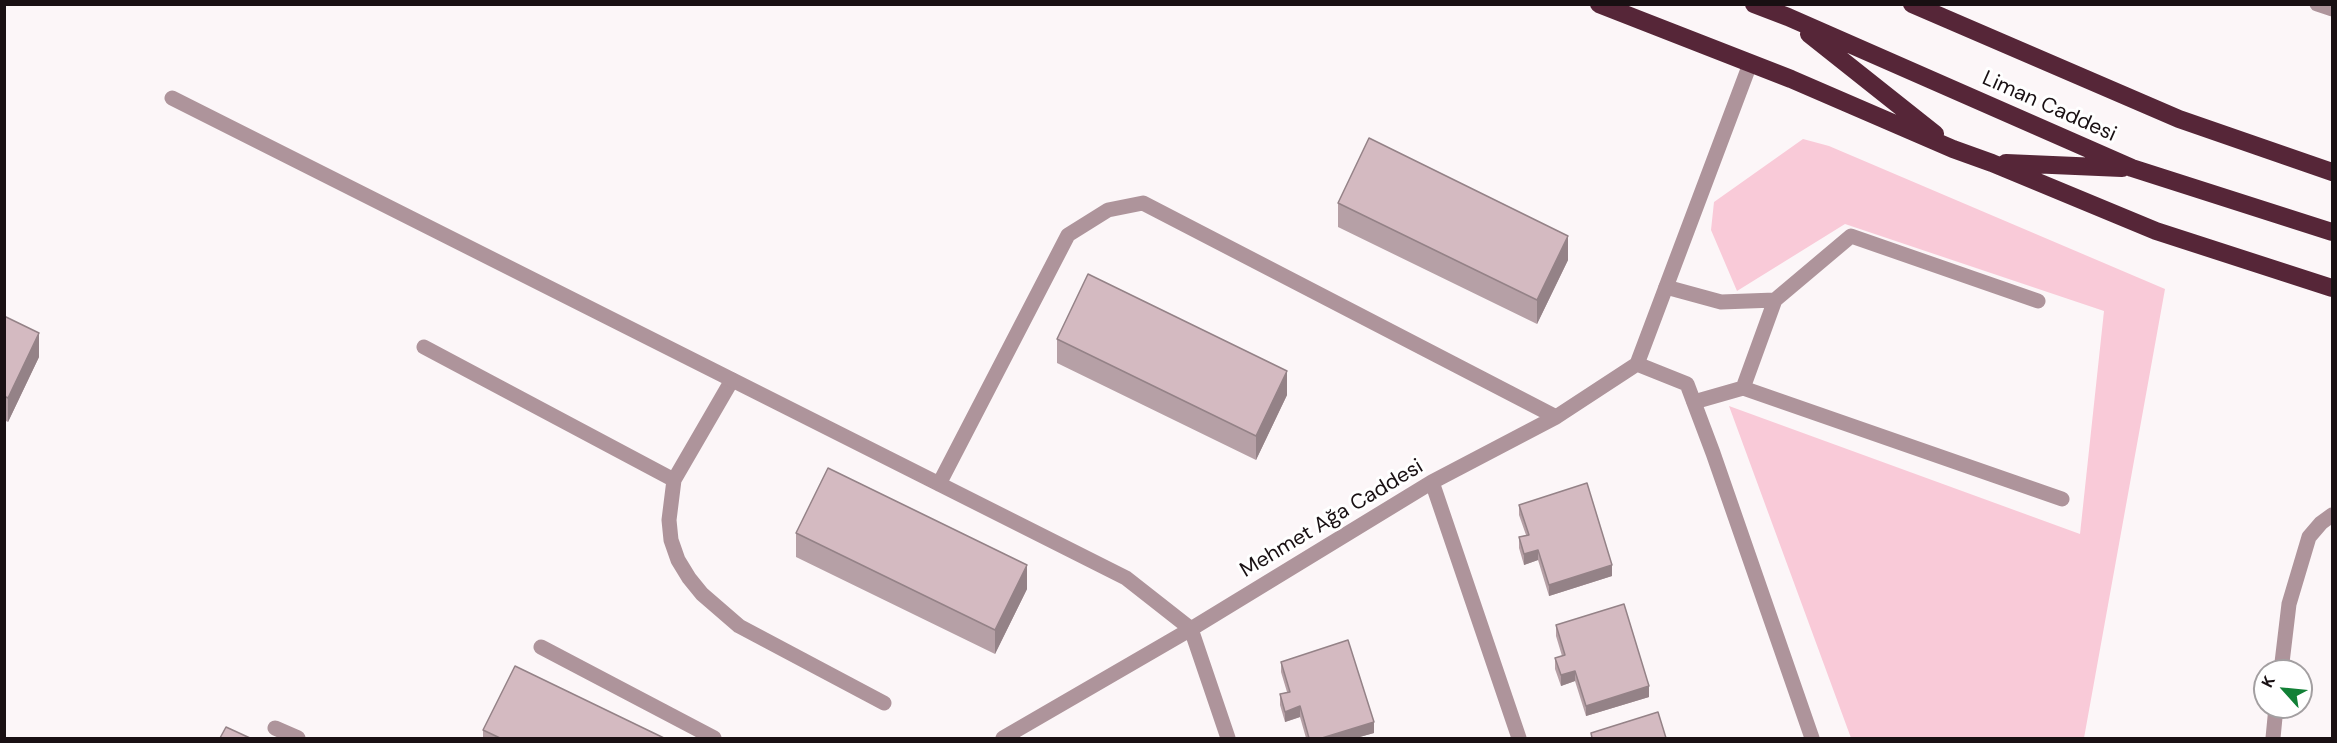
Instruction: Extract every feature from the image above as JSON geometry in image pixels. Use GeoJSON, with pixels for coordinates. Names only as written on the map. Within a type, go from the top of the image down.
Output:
{"type":"FeatureCollection","features":[{"type":"Feature","properties":{"kind":"highway"},"geometry":{"type":"LineString","coordinates":[[1599,4],[1797,82],[1953,149],[2156,231],[2332,288]]}},
{"type":"Feature","properties":{"kind":"highway","name":"Liman Caddesi"},"geometry":{"type":"LineString","coordinates":[[1754,4],[2132,168],[2332,232]]}},
{"type":"Feature","properties":{"kind":"highway","name":"Liman Caddesi"},"geometry":{"type":"LineString","coordinates":[[1912,4],[2180,118],[2332,172]]}},
{"type":"Feature","properties":{"kind":"highway"},"geometry":{"type":"LineString","coordinates":[[1788,17],[1953,149]]}},
{"type":"Feature","properties":{"kind":"highway"},"geometry":{"type":"LineString","coordinates":[[1992,163],[2132,168]]}},
{"type":"Feature","properties":{"kind":"street"},"geometry":{"type":"LineString","coordinates":[[2317,4],[2332,9]]}},
{"type":"Feature","properties":{"kind":"street"},"geometry":{"type":"LineString","coordinates":[[1750,64],[1637,364],[1687,384],[1812,738]]}},
{"type":"Feature","properties":{"kind":"street"},"geometry":{"type":"LineString","coordinates":[[172,98],[1126,578],[1191,629],[1228,738]]}},
{"type":"Feature","properties":{"kind":"street"},"geometry":{"type":"LineString","coordinates":[[939,484],[1068,236],[1108,210],[1143,203],[1556,417]]}},
{"type":"Feature","properties":{"kind":"street"},"geometry":{"type":"LineString","coordinates":[[1743,388],[1775,300],[1851,236],[2038,301]]}},
{"type":"Feature","properties":{"kind":"street"},"geometry":{"type":"LineString","coordinates":[[1666,287],[1721,302],[1775,300]]}},
{"type":"Feature","properties":{"kind":"street"},"geometry":{"type":"LineString","coordinates":[[424,346],[674,480]]}},
{"type":"Feature","properties":{"kind":"street","name":"Mehmet Ağa Caddesi"},"geometry":{"type":"LineString","coordinates":[[1003,738],[1191,629],[1432,482],[1556,417],[1637,364]]}},
{"type":"Feature","properties":{"kind":"street"},"geometry":{"type":"LineString","coordinates":[[732,380],[674,480],[669,510],[671,540],[678,560],[688,578],[702,594],[739,626],[884,703]]}},
{"type":"Feature","properties":{"kind":"street"},"geometry":{"type":"LineString","coordinates":[[1694,402],[1743,388],[2062,500]]}},
{"type":"Feature","properties":{"kind":"street"},"geometry":{"type":"LineString","coordinates":[[1432,482],[1519,738]]}},
{"type":"Feature","properties":{"kind":"street"},"geometry":{"type":"LineString","coordinates":[[2282,659],[2289,604],[2309,537],[2321,523],[2332,515]]}},
{"type":"Feature","properties":{"kind":"street"},"geometry":{"type":"LineString","coordinates":[[541,647],[714,738]]}},
{"type":"Feature","properties":{"kind":"street"},"geometry":{"type":"LineString","coordinates":[[2273,738],[2275,719]]}},
{"type":"Feature","properties":{"kind":"street"},"geometry":{"type":"LineString","coordinates":[[275,728],[298,738]]}},
{"type":"Feature","properties":{"kind":"shaded area"},"geometry":{"type":"Polygon","coordinates":[[[1803,139],[1829,146],[2165,289],[2084,738],[1851,738],[1729,406],[2080,534],[2104,311],[1845,224],[1737,291],[1711,230],[1714,202],[1803,139]]]}},
{"type":"Feature","properties":{"kind":"building"},"geometry":{"type":"Polygon","coordinates":[[[1369,138],[1568,236],[1537,300],[1338,203],[1369,138]]]}},
{"type":"Feature","properties":{"kind":"building"},"geometry":{"type":"Polygon","coordinates":[[[1088,274],[1287,371],[1256,436],[1057,339],[1088,274]]]}},
{"type":"Feature","properties":{"kind":"building"},"geometry":{"type":"Polygon","coordinates":[[[4,316],[39,333],[8,398],[4,396],[4,316]]]}},
{"type":"Feature","properties":{"kind":"building"},"geometry":{"type":"Polygon","coordinates":[[[828,468],[1027,565],[995,630],[796,533],[828,468]]]}},
{"type":"Feature","properties":{"kind":"building"},"geometry":{"type":"Polygon","coordinates":[[[1587,483],[1612,565],[1549,585],[1538,550],[1524,554],[1519,537],[1529,535],[1519,505],[1587,483]]]}},
{"type":"Feature","properties":{"kind":"building"},"geometry":{"type":"Polygon","coordinates":[[[1624,604],[1649,686],[1586,706],[1575,671],[1561,675],[1555,658],[1565,655],[1556,625],[1624,604]]]}},
{"type":"Feature","properties":{"kind":"building"},"geometry":{"type":"Polygon","coordinates":[[[1348,640],[1374,722],[1322,738],[1309,738],[1300,706],[1285,712],[1280,694],[1290,692],[1281,662],[1348,640]]]}},
{"type":"Feature","properties":{"kind":"building"},"geometry":{"type":"Polygon","coordinates":[[[515,666],[664,738],[500,738],[483,730],[515,666]]]}},
{"type":"Feature","properties":{"kind":"building"},"geometry":{"type":"Polygon","coordinates":[[[1658,712],[1666,738],[1592,738],[1591,733],[1658,712]]]}},
{"type":"Feature","properties":{"kind":"building"},"geometry":{"type":"Polygon","coordinates":[[[226,727],[250,738],[220,738],[226,727]]]}}]}
